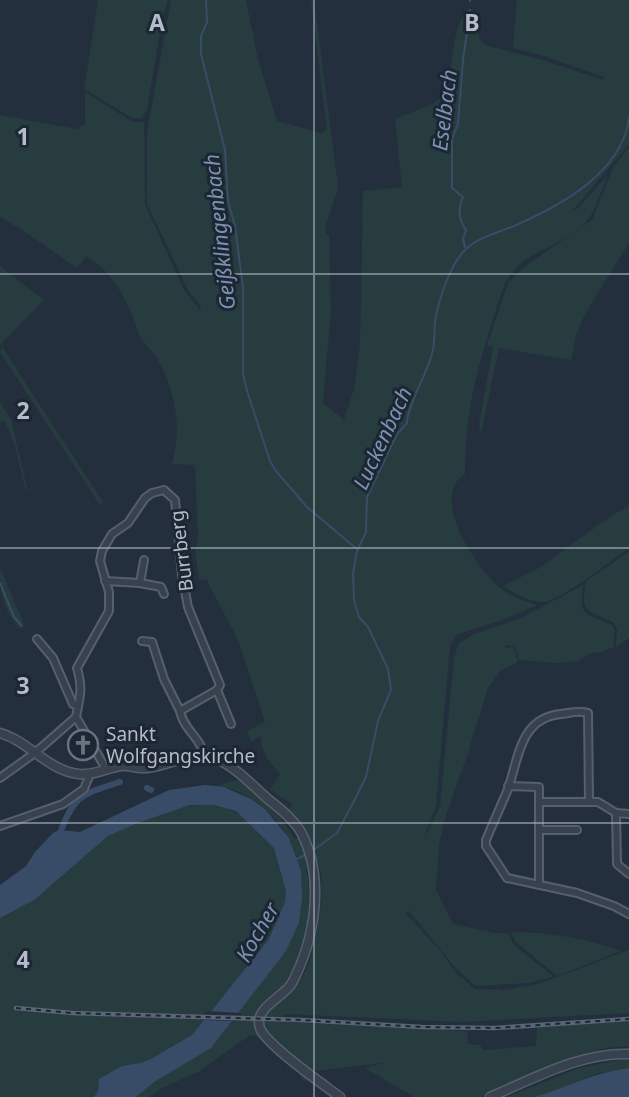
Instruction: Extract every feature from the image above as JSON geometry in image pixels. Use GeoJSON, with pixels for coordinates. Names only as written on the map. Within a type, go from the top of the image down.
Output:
{"type":"FeatureCollection","features":[{"type":"Feature","properties":{"kind":"street","name":"Burrberg"},"geometry":{"type":"LineString","coordinates":[[78,706],[81,683],[77,668],[110,606],[100,561],[102,551],[112,534],[128,523],[145,498],[152,493],[164,491],[175,500],[181,575],[186,599],[220,685],[217,690],[231,724]]}},
{"type":"Feature","properties":{"kind":"street","name":"Burrberg"},"geometry":{"type":"LineString","coordinates":[[140,583],[144,560]]}},
{"type":"Feature","properties":{"kind":"street","name":"Burrberg"},"geometry":{"type":"LineString","coordinates":[[105,581],[161,587],[164,594]]}},
{"type":"Feature","properties":{"kind":"street"},"geometry":{"type":"LineString","coordinates":[[0,778],[36,752],[76,717],[78,706],[73,704],[53,659],[37,639]]}},
{"type":"Feature","properties":{"kind":"street"},"geometry":{"type":"LineString","coordinates":[[142,641],[152,642],[182,721],[201,745],[204,755]]}},
{"type":"Feature","properties":{"kind":"street"},"geometry":{"type":"LineString","coordinates":[[180,712],[217,690]]}},
{"type":"Feature","properties":{"kind":"street"},"geometry":{"type":"LineString","coordinates":[[589,801],[590,717],[588,713],[579,711],[552,715],[536,722],[516,757],[509,786],[486,840],[486,846],[507,878],[577,892],[629,914]]}},
{"type":"Feature","properties":{"kind":"street"},"geometry":{"type":"LineString","coordinates":[[76,717],[106,769]]}},
{"type":"Feature","properties":{"kind":"street"},"geometry":{"type":"LineString","coordinates":[[0,733],[18,739],[60,769],[80,775],[124,766],[147,768],[204,755],[225,764],[293,822],[311,859],[315,881],[310,938],[291,985],[263,1011],[259,1025],[261,1031],[279,1048],[340,1097]]}},
{"type":"Feature","properties":{"kind":"street"},"geometry":{"type":"LineString","coordinates":[[0,826],[63,804],[84,789],[90,774]]}},
{"type":"Feature","properties":{"kind":"street"},"geometry":{"type":"LineString","coordinates":[[509,786],[539,787],[539,885]]}},
{"type":"Feature","properties":{"kind":"street"},"geometry":{"type":"LineString","coordinates":[[540,802],[598,802],[616,813],[629,814]]}},
{"type":"Feature","properties":{"kind":"street"},"geometry":{"type":"LineString","coordinates":[[616,813],[617,864],[629,874]]}},
{"type":"Feature","properties":{"kind":"street"},"geometry":{"type":"LineString","coordinates":[[539,830],[577,830]]}},
{"type":"Feature","properties":{"kind":"street"},"geometry":{"type":"LineString","coordinates":[[490,1097],[570,1063],[629,1054]]}},
{"type":"Feature","properties":{"kind":"green space"},"geometry":{"type":"Polygon","coordinates":[[[94,0],[168,0],[147,109],[142,118],[132,118],[84,89],[98,1],[94,0]]]}},
{"type":"Feature","properties":{"kind":"green space"},"geometry":{"type":"Polygon","coordinates":[[[171,0],[246,0],[258,59],[277,121],[321,133],[327,129],[311,0],[314,0],[338,186],[325,235],[329,235],[331,311],[323,403],[344,420],[354,389],[360,344],[363,191],[402,187],[395,119],[432,104],[449,92],[455,39],[467,10],[473,10],[480,40],[488,46],[543,60],[603,80],[604,77],[513,48],[517,0],[629,0],[629,144],[573,210],[577,209],[608,175],[585,224],[528,258],[506,281],[477,375],[469,412],[465,474],[455,485],[452,498],[454,514],[468,548],[498,586],[521,600],[537,605],[503,620],[456,635],[450,646],[436,805],[423,841],[440,807],[454,657],[459,643],[474,634],[519,619],[583,585],[584,610],[586,614],[612,625],[615,631],[613,647],[591,653],[578,661],[555,663],[519,660],[514,645],[505,646],[506,649],[513,646],[518,662],[501,670],[488,688],[445,818],[439,845],[436,890],[453,924],[508,933],[513,944],[554,977],[529,983],[476,986],[458,971],[408,910],[406,914],[439,949],[455,972],[475,989],[504,990],[538,984],[629,950],[629,1013],[462,1022],[284,1014],[283,1022],[467,1031],[468,1044],[480,1045],[483,1050],[536,1046],[537,1028],[629,1022],[629,1046],[606,1048],[564,1061],[482,1097],[414,1097],[365,1068],[383,1063],[314,1071],[276,1044],[263,1025],[266,1011],[300,980],[311,956],[321,902],[322,885],[317,861],[306,868],[309,918],[300,959],[287,983],[263,1007],[256,1021],[260,1034],[288,1060],[256,1036],[250,1035],[198,1072],[162,1088],[149,1097],[0,1097],[0,918],[43,892],[110,835],[173,810],[199,805],[224,807],[250,822],[256,815],[289,850],[292,845],[287,834],[261,805],[238,792],[215,786],[241,779],[279,815],[295,839],[303,827],[289,809],[293,805],[270,790],[280,774],[266,756],[261,736],[251,742],[247,731],[265,722],[238,640],[206,579],[199,580],[195,551],[198,537],[195,465],[172,464],[177,438],[176,411],[164,372],[140,336],[129,306],[119,289],[100,266],[86,257],[77,268],[0,217],[0,115],[76,129],[85,124],[85,92],[133,122],[144,122],[145,204],[184,290],[200,310],[201,307],[188,290],[147,204],[147,132],[171,0]]]}},
{"type":"Feature","properties":{"kind":"green space"},"geometry":{"type":"Polygon","coordinates":[[[629,147],[629,243],[585,314],[576,335],[571,360],[499,348],[481,434],[479,424],[493,347],[487,345],[508,283],[524,267],[592,220],[614,166],[629,147]]]}},
{"type":"Feature","properties":{"kind":"green space"},"geometry":{"type":"Polygon","coordinates":[[[0,266],[44,300],[0,345],[0,266]]]}},
{"type":"Feature","properties":{"kind":"green space"},"geometry":{"type":"Polygon","coordinates":[[[2,347],[103,502],[100,505],[0,352],[2,347]]]}},
{"type":"Feature","properties":{"kind":"green space"},"geometry":{"type":"Polygon","coordinates":[[[0,402],[11,420],[28,492],[15,446],[4,420],[0,421],[0,402]]]}},
{"type":"Feature","properties":{"kind":"green space"},"geometry":{"type":"Polygon","coordinates":[[[629,506],[629,548],[574,587],[552,600],[539,602],[503,586],[539,568],[629,506]]]}},
{"type":"Feature","properties":{"kind":"green space"},"geometry":{"type":"Polygon","coordinates":[[[629,552],[629,638],[616,647],[617,630],[614,623],[588,610],[584,592],[586,581],[629,552]]]}},
{"type":"Feature","properties":{"kind":"green space"},"geometry":{"type":"Polygon","coordinates":[[[0,568],[24,624],[20,629],[4,601],[0,568]]]}},
{"type":"Feature","properties":{"kind":"green space"},"geometry":{"type":"Polygon","coordinates":[[[511,932],[567,937],[621,951],[557,976],[515,941],[511,932]]]}},
{"type":"Feature","properties":{"kind":"green space"},"geometry":{"type":"Polygon","coordinates":[[[629,1058],[629,1068],[598,1073],[535,1097],[506,1097],[579,1068],[629,1058]]]}},
{"type":"Feature","properties":{"kind":"green space"},"geometry":{"type":"Polygon","coordinates":[[[295,1065],[308,1075],[310,1080],[306,1082],[302,1079],[295,1065]]]}},
{"type":"Feature","properties":{"kind":"water"},"geometry":{"type":"Polygon","coordinates":[[[205,785],[224,787],[251,799],[265,809],[289,838],[301,871],[299,923],[286,951],[211,1048],[154,1082],[136,1097],[94,1097],[98,1091],[99,1079],[122,1066],[151,1059],[192,1035],[269,939],[285,902],[286,891],[274,848],[236,811],[214,805],[190,805],[108,836],[34,900],[0,918],[0,885],[26,866],[35,852],[59,830],[80,832],[169,790],[205,785]]]}},
{"type":"Feature","properties":{"kind":"water"},"geometry":{"type":"Polygon","coordinates":[[[629,1068],[629,1097],[535,1097],[593,1076],[629,1068]]]}},
{"type":"Feature","properties":{"kind":"pier"},"geometry":{"type":"Polygon","coordinates":[[[206,1011],[242,1013],[237,1021],[199,1020],[206,1011]]]}},
{"type":"Feature","properties":{"kind":"waterway","name":"Geißklingenbach"},"geometry":{"type":"LineString","coordinates":[[206,0],[207,22],[201,36],[201,54],[225,150],[228,201],[235,226],[243,287],[243,375],[248,394],[270,461],[276,471],[307,507],[358,550]]}},
{"type":"Feature","properties":{"kind":"waterway","name":"Eselbach"},"geometry":{"type":"LineString","coordinates":[[465,247],[463,239],[466,230],[460,214],[463,197],[452,188],[452,139],[458,124],[470,10]]}},
{"type":"Feature","properties":{"kind":"waterway","name":"Luckenbach"},"geometry":{"type":"LineString","coordinates":[[312,851],[337,833],[366,777],[378,721],[391,690],[388,669],[368,627],[359,617],[354,600],[353,573],[357,551],[366,532],[367,497],[397,434],[407,423],[432,354],[435,322],[450,273],[460,256],[471,245],[550,208],[586,185],[615,155],[624,138],[629,118]]}},
{"type":"Feature","properties":{"kind":"waterway"},"geometry":{"type":"LineString","coordinates":[[0,583],[14,617],[22,626]]}},
{"type":"Feature","properties":{"kind":"waterway"},"geometry":{"type":"LineString","coordinates":[[59,836],[69,812],[80,798],[120,782]]}},
{"type":"Feature","properties":{"kind":"waterway"},"geometry":{"type":"LineString","coordinates":[[147,788],[151,790]]}},
{"type":"Feature","properties":{"kind":"waterway","name":"Luckenbach"},"geometry":{"type":"LineString","coordinates":[[297,859],[307,854]]}},
{"type":"Feature","properties":{"kind":"railway"},"geometry":{"type":"LineString","coordinates":[[16,1008],[72,1013],[301,1020],[422,1027],[495,1028],[629,1019]]}},
{"type":"Feature","properties":{"kind":"place","name":"Sankt Wolfgangskirche"},"geometry":{"type":"Point","coordinates":[83,745]}},
{"type":"Feature","properties":{"kind":"water label","name":"Kocher"},"geometry":{"type":"Point","coordinates":[257,932]}}]}
